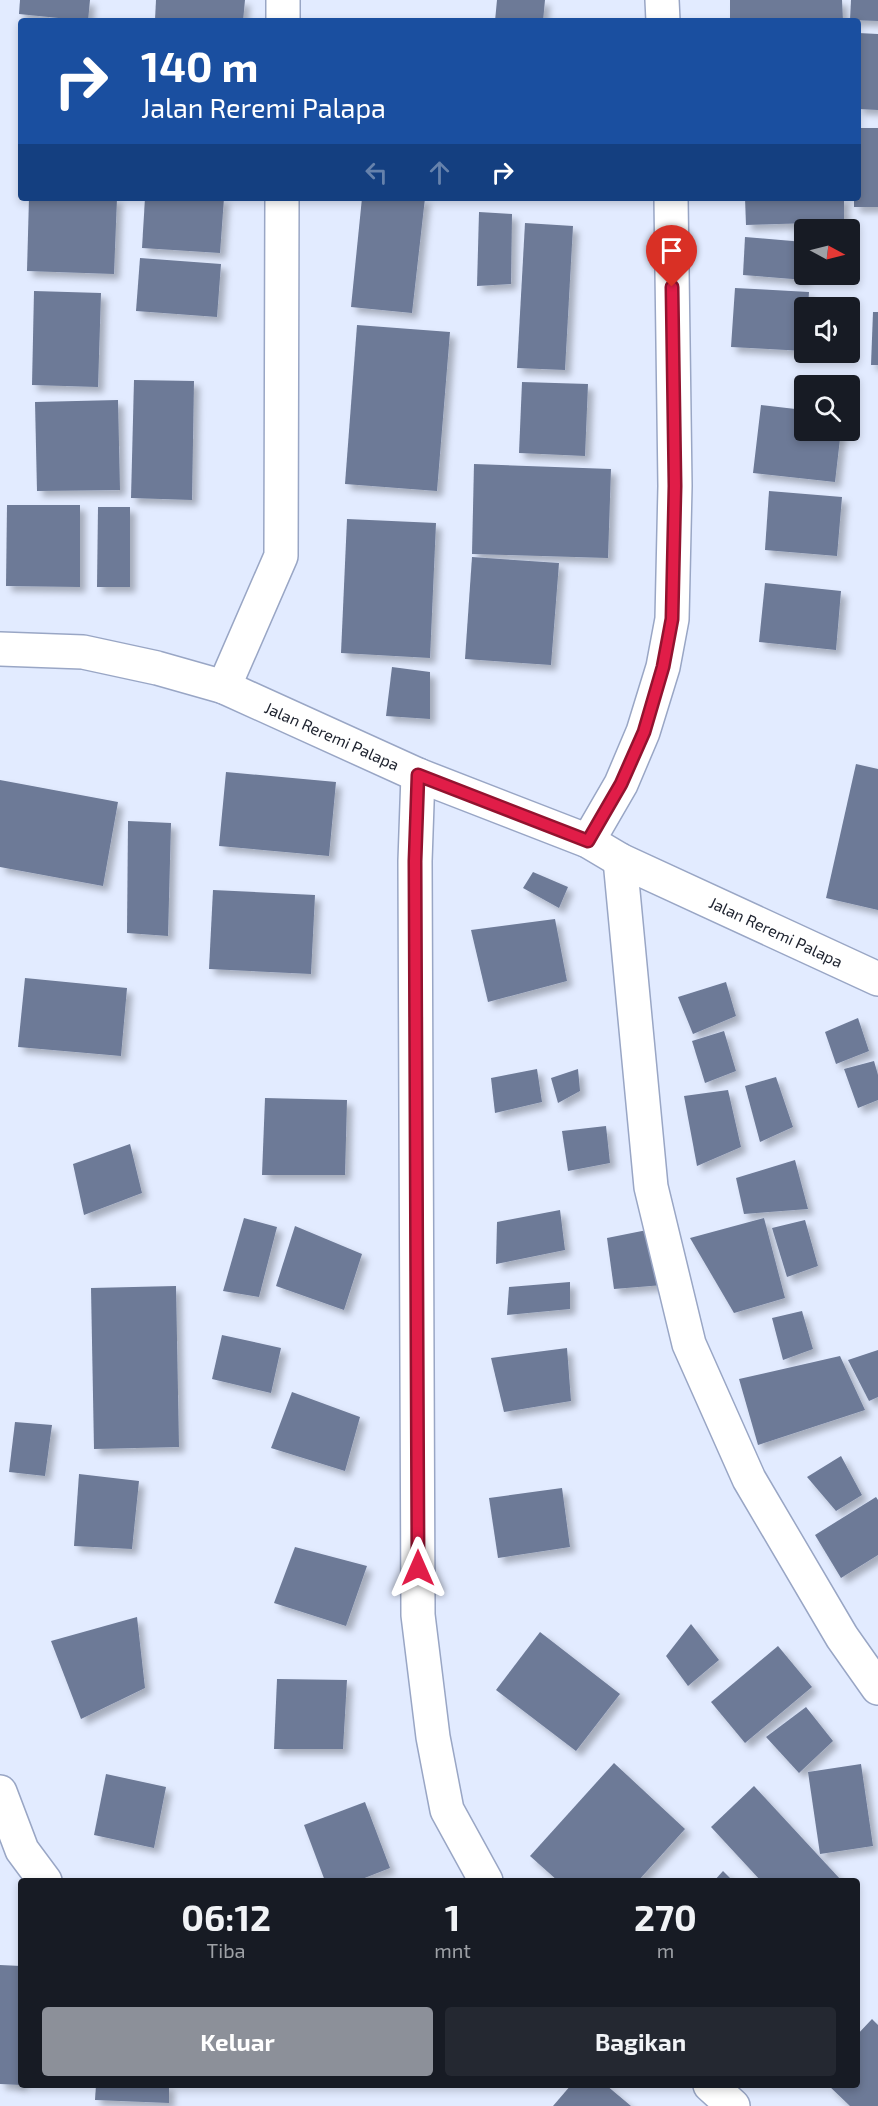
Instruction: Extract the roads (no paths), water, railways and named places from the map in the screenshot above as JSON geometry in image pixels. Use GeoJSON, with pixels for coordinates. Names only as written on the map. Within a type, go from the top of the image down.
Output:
{"type":"FeatureCollection","features":[{"type":"Feature","properties":{"kind":"street"},"geometry":{"type":"LineString","coordinates":[[283,0],[283,18]]}},
{"type":"Feature","properties":{"kind":"street"},"geometry":{"type":"LineString","coordinates":[[662,0],[663,18]]}},
{"type":"Feature","properties":{"kind":"street"},"geometry":{"type":"LineString","coordinates":[[224,687],[280,556],[282,201]]}},
{"type":"Feature","properties":{"kind":"street"},"geometry":{"type":"LineString","coordinates":[[588,841],[621,784],[644,732],[663,667],[672,619],[675,486],[671,201]]}},
{"type":"Feature","properties":{"kind":"street","name":"Jalan Reremi Palapa"},"geometry":{"type":"LineString","coordinates":[[0,649],[83,652],[157,668],[224,687],[418,775],[588,841],[620,860],[878,979]]}},
{"type":"Feature","properties":{"kind":"street"},"geometry":{"type":"LineString","coordinates":[[418,775],[415,861],[418,1615],[433,1737],[447,1810],[484,1878]]}},
{"type":"Feature","properties":{"kind":"street"},"geometry":{"type":"LineString","coordinates":[[620,860],[651,1187],[689,1344],[749,1479],[842,1637],[878,1688]]}},
{"type":"Feature","properties":{"kind":"street"},"geometry":{"type":"LineString","coordinates":[[0,1792],[22,1850],[43,1878]]}},
{"type":"Feature","properties":{"kind":"street"},"geometry":{"type":"LineString","coordinates":[[713,2088],[733,2106]]}}]}
